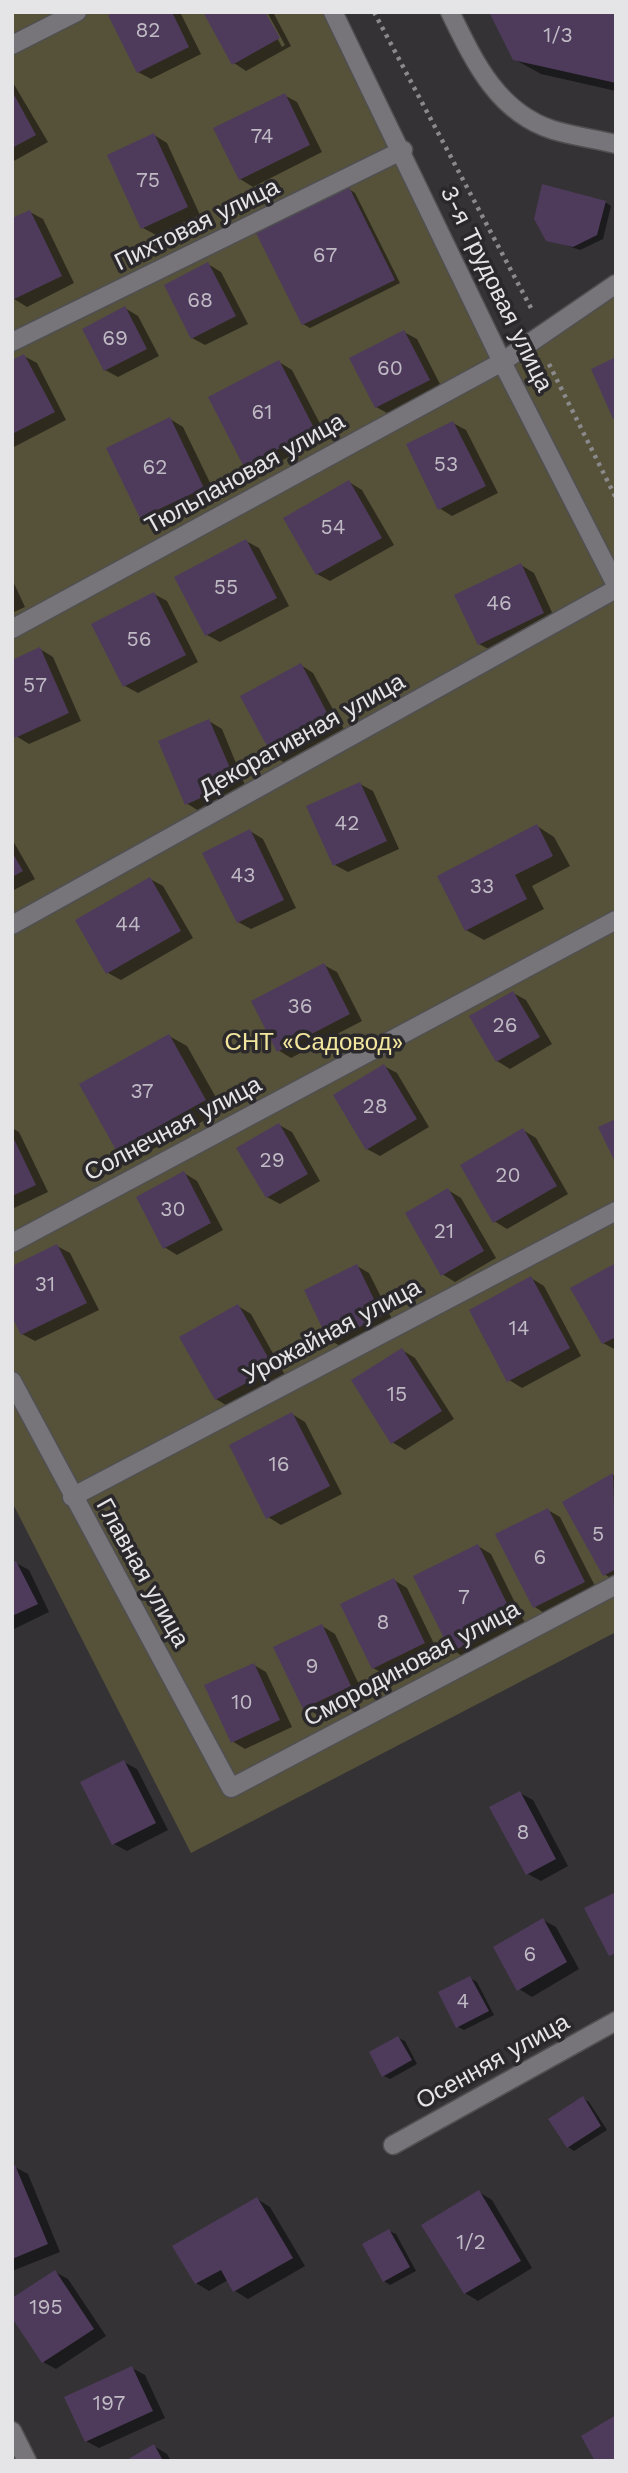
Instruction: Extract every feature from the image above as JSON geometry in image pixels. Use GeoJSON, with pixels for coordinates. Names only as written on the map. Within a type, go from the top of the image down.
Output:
{"type":"FeatureCollection","features":[{"type":"Feature","properties":{"kind":"street"},"geometry":{"type":"LineString","coordinates":[[12,45],[78,12]]}},
{"type":"Feature","properties":{"kind":"street","name":"3-я Трудовая улица"},"geometry":{"type":"LineString","coordinates":[[333,12],[402,150],[502,362],[616,587]]}},
{"type":"Feature","properties":{"kind":"street"},"geometry":{"type":"LineString","coordinates":[[450,12],[478,67],[500,97],[525,118],[552,130],[616,144]]}},
{"type":"Feature","properties":{"kind":"street","name":"Пихтовая улица"},"geometry":{"type":"LineString","coordinates":[[12,342],[402,150]]}},
{"type":"Feature","properties":{"kind":"street","name":"Тюльпановая улица"},"geometry":{"type":"LineString","coordinates":[[12,629],[502,362],[616,284]]}},
{"type":"Feature","properties":{"kind":"street","name":"Декоративная улица"},"geometry":{"type":"LineString","coordinates":[[12,925],[616,587]]}},
{"type":"Feature","properties":{"kind":"street","name":"Солнечная улица"},"geometry":{"type":"LineString","coordinates":[[12,1243],[616,920]]}},
{"type":"Feature","properties":{"kind":"street","name":"Урожайная улица"},"geometry":{"type":"LineString","coordinates":[[72,1497],[616,1211]]}},
{"type":"Feature","properties":{"kind":"street","name":"Главная улица"},"geometry":{"type":"LineString","coordinates":[[12,1381],[72,1497],[231,1788]]}},
{"type":"Feature","properties":{"kind":"street","name":"Смородиновая улица"},"geometry":{"type":"LineString","coordinates":[[231,1788],[616,1584]]}},
{"type":"Feature","properties":{"kind":"street","name":"Осенняя улица"},"geometry":{"type":"LineString","coordinates":[[393,2146],[616,2021]]}},
{"type":"Feature","properties":{"kind":"street"},"geometry":{"type":"LineString","coordinates":[[12,2431],[27,2461]]}},
{"type":"Feature","properties":{"kind":"path"},"geometry":{"type":"LineString","coordinates":[[374,12],[539,336],[616,498]]}},
{"type":"Feature","properties":{"kind":"green space","name":"СНТ «Садовод»"},"geometry":{"type":"Polygon","coordinates":[[[12,12],[322,12],[502,361],[616,283],[616,1632],[191,1853],[12,1502],[12,12]]]}},
{"type":"Feature","properties":{"kind":"building"},"geometry":{"type":"Polygon","coordinates":[[[114,12],[172,12],[189,47],[137,73],[108,15],[114,12]]]}},
{"type":"Feature","properties":{"kind":"building"},"geometry":{"type":"Polygon","coordinates":[[[203,12],[265,12],[280,38],[232,65],[203,12]]]}},
{"type":"Feature","properties":{"kind":"building"},"geometry":{"type":"Polygon","coordinates":[[[489,12],[616,12],[616,83],[513,60],[489,12]]]}},
{"type":"Feature","properties":{"kind":"building"},"geometry":{"type":"Polygon","coordinates":[[[12,91],[36,135],[12,148],[12,91]]]}},
{"type":"Feature","properties":{"kind":"building"},"geometry":{"type":"Polygon","coordinates":[[[285,93],[310,145],[239,180],[213,128],[285,93]]]}},
{"type":"Feature","properties":{"kind":"building"},"geometry":{"type":"Polygon","coordinates":[[[154,133],[188,207],[141,229],[107,155],[154,133]]]}},
{"type":"Feature","properties":{"kind":"building"},"geometry":{"type":"Polygon","coordinates":[[[542,184],[606,201],[597,235],[573,247],[546,241],[534,219],[542,184]]]}},
{"type":"Feature","properties":{"kind":"building"},"geometry":{"type":"Polygon","coordinates":[[[349,187],[395,280],[302,325],[256,233],[349,187]]]}},
{"type":"Feature","properties":{"kind":"building"},"geometry":{"type":"Polygon","coordinates":[[[30,210],[62,276],[12,300],[12,218],[30,210]]]}},
{"type":"Feature","properties":{"kind":"building"},"geometry":{"type":"Polygon","coordinates":[[[208,262],[236,316],[191,339],[164,285],[208,262]]]}},
{"type":"Feature","properties":{"kind":"building"},"geometry":{"type":"Polygon","coordinates":[[[125,306],[147,349],[104,371],[82,329],[125,306]]]}},
{"type":"Feature","properties":{"kind":"building"},"geometry":{"type":"Polygon","coordinates":[[[404,330],[430,380],[375,408],[349,358],[404,330]]]}},
{"type":"Feature","properties":{"kind":"building"},"geometry":{"type":"Polygon","coordinates":[[[24,354],[55,412],[12,434],[12,360],[24,354]]]}},
{"type":"Feature","properties":{"kind":"building"},"geometry":{"type":"Polygon","coordinates":[[[616,357],[616,418],[613,419],[591,369],[616,357]]]}},
{"type":"Feature","properties":{"kind":"building"},"geometry":{"type":"Polygon","coordinates":[[[279,360],[315,430],[244,467],[208,397],[279,360]]]}},
{"type":"Feature","properties":{"kind":"building"},"geometry":{"type":"Polygon","coordinates":[[[170,417],[204,488],[140,518],[106,448],[170,417]]]}},
{"type":"Feature","properties":{"kind":"building"},"geometry":{"type":"Polygon","coordinates":[[[453,421],[486,486],[438,510],[406,444],[453,421]]]}},
{"type":"Feature","properties":{"kind":"building"},"geometry":{"type":"Polygon","coordinates":[[[349,480],[382,538],[316,575],[283,518],[349,480]]]}},
{"type":"Feature","properties":{"kind":"building"},"geometry":{"type":"Polygon","coordinates":[[[246,539],[277,598],[205,636],[174,577],[246,539]]]}},
{"type":"Feature","properties":{"kind":"building"},"geometry":{"type":"Polygon","coordinates":[[[521,563],[544,613],[478,645],[454,595],[521,563]]]}},
{"type":"Feature","properties":{"kind":"building"},"geometry":{"type":"Polygon","coordinates":[[[154,592],[186,655],[123,687],[91,624],[154,592]]]}},
{"type":"Feature","properties":{"kind":"building"},"geometry":{"type":"Polygon","coordinates":[[[40,647],[69,713],[15,738],[12,732],[12,660],[40,647]]]}},
{"type":"Feature","properties":{"kind":"building"},"geometry":{"type":"Polygon","coordinates":[[[301,663],[334,726],[274,759],[240,696],[301,663]]]}},
{"type":"Feature","properties":{"kind":"building"},"geometry":{"type":"Polygon","coordinates":[[[209,719],[236,782],[185,805],[158,741],[209,719]]]}},
{"type":"Feature","properties":{"kind":"building"},"geometry":{"type":"Polygon","coordinates":[[[360,782],[387,841],[333,866],[306,806],[360,782]]]}},
{"type":"Feature","properties":{"kind":"building"},"geometry":{"type":"Polygon","coordinates":[[[537,824],[553,856],[515,875],[527,899],[465,931],[437,876],[537,824]]]}},
{"type":"Feature","properties":{"kind":"building"},"geometry":{"type":"Polygon","coordinates":[[[250,829],[284,900],[237,923],[202,853],[250,829]]]}},
{"type":"Feature","properties":{"kind":"building"},"geometry":{"type":"Polygon","coordinates":[[[12,852],[23,871],[12,877],[12,852]]]}},
{"type":"Feature","properties":{"kind":"building"},"geometry":{"type":"Polygon","coordinates":[[[150,877],[181,931],[106,974],[75,920],[150,877]]]}},
{"type":"Feature","properties":{"kind":"building"},"geometry":{"type":"Polygon","coordinates":[[[324,963],[350,1014],[277,1052],[251,1001],[324,963]]]}},
{"type":"Feature","properties":{"kind":"building"},"geometry":{"type":"Polygon","coordinates":[[[513,991],[540,1037],[496,1062],[469,1016],[513,991]]]}},
{"type":"Feature","properties":{"kind":"building"},"geometry":{"type":"Polygon","coordinates":[[[169,1034],[206,1100],[116,1150],[79,1084],[169,1034]]]}},
{"type":"Feature","properties":{"kind":"building"},"geometry":{"type":"Polygon","coordinates":[[[384,1064],[417,1119],[366,1150],[333,1095],[384,1064]]]}},
{"type":"Feature","properties":{"kind":"building"},"geometry":{"type":"Polygon","coordinates":[[[616,1119],[616,1164],[598,1127],[616,1119]]]}},
{"type":"Feature","properties":{"kind":"building"},"geometry":{"type":"Polygon","coordinates":[[[279,1123],[308,1174],[266,1198],[236,1148],[279,1123]]]}},
{"type":"Feature","properties":{"kind":"building"},"geometry":{"type":"Polygon","coordinates":[[[523,1128],[557,1186],[493,1223],[460,1165],[523,1128]]]}},
{"type":"Feature","properties":{"kind":"building"},"geometry":{"type":"Polygon","coordinates":[[[12,1135],[36,1185],[12,1196],[12,1135]]]}},
{"type":"Feature","properties":{"kind":"building"},"geometry":{"type":"Polygon","coordinates":[[[184,1171],[211,1223],[163,1249],[136,1197],[184,1171]]]}},
{"type":"Feature","properties":{"kind":"building"},"geometry":{"type":"Polygon","coordinates":[[[448,1188],[484,1251],[441,1276],[405,1213],[448,1188]]]}},
{"type":"Feature","properties":{"kind":"building"},"geometry":{"type":"Polygon","coordinates":[[[57,1244],[87,1303],[21,1335],[12,1317],[12,1266],[57,1244]]]}},
{"type":"Feature","properties":{"kind":"building"},"geometry":{"type":"Polygon","coordinates":[[[616,1263],[616,1337],[602,1344],[570,1288],[616,1263]]]}},
{"type":"Feature","properties":{"kind":"building"},"geometry":{"type":"Polygon","coordinates":[[[357,1264],[382,1316],[329,1342],[304,1290],[357,1264]]]}},
{"type":"Feature","properties":{"kind":"building"},"geometry":{"type":"Polygon","coordinates":[[[531,1276],[570,1348],[507,1382],[469,1310],[531,1276]]]}},
{"type":"Feature","properties":{"kind":"building"},"geometry":{"type":"Polygon","coordinates":[[[238,1304],[274,1368],[215,1400],[179,1337],[238,1304]]]}},
{"type":"Feature","properties":{"kind":"building"},"geometry":{"type":"Polygon","coordinates":[[[402,1348],[442,1411],[391,1444],[351,1380],[402,1348]]]}},
{"type":"Feature","properties":{"kind":"building"},"geometry":{"type":"Polygon","coordinates":[[[292,1412],[330,1486],[266,1519],[229,1445],[292,1412]]]}},
{"type":"Feature","properties":{"kind":"building"},"geometry":{"type":"Polygon","coordinates":[[[613,1473],[616,1569],[603,1576],[562,1502],[613,1473]]]}},
{"type":"Feature","properties":{"kind":"building"},"geometry":{"type":"Polygon","coordinates":[[[548,1508],[585,1582],[533,1608],[495,1534],[548,1508]]]}},
{"type":"Feature","properties":{"kind":"building"},"geometry":{"type":"Polygon","coordinates":[[[478,1544],[515,1620],[451,1652],[413,1576],[478,1544]]]}},
{"type":"Feature","properties":{"kind":"building"},"geometry":{"type":"Polygon","coordinates":[[[16,1561],[38,1604],[12,1616],[12,1562],[16,1561]]]}},
{"type":"Feature","properties":{"kind":"building"},"geometry":{"type":"Polygon","coordinates":[[[394,1578],[425,1643],[372,1669],[340,1604],[394,1578]]]}},
{"type":"Feature","properties":{"kind":"building"},"geometry":{"type":"Polygon","coordinates":[[[322,1624],[351,1686],[303,1709],[273,1647],[322,1624]]]}},
{"type":"Feature","properties":{"kind":"building"},"geometry":{"type":"Polygon","coordinates":[[[254,1663],[280,1720],[231,1743],[204,1685],[254,1663]]]}},
{"type":"Feature","properties":{"kind":"building"},"geometry":{"type":"Polygon","coordinates":[[[124,1760],[156,1823],[112,1845],[80,1782],[124,1760]]]}},
{"type":"Feature","properties":{"kind":"building"},"geometry":{"type":"Polygon","coordinates":[[[520,1791],[556,1859],[526,1875],[489,1807],[520,1791]]]}},
{"type":"Feature","properties":{"kind":"building"},"geometry":{"type":"Polygon","coordinates":[[[616,1892],[616,1953],[609,1956],[584,1908],[616,1892]]]}},
{"type":"Feature","properties":{"kind":"building"},"geometry":{"type":"Polygon","coordinates":[[[543,1918],[567,1962],[517,1991],[493,1947],[543,1918]]]}},
{"type":"Feature","properties":{"kind":"building"},"geometry":{"type":"Polygon","coordinates":[[[470,1976],[489,2011],[456,2028],[438,1992],[470,1976]]]}},
{"type":"Feature","properties":{"kind":"building"},"geometry":{"type":"Polygon","coordinates":[[[398,2036],[412,2060],[382,2077],[369,2052],[398,2036]]]}},
{"type":"Feature","properties":{"kind":"building"},"geometry":{"type":"Polygon","coordinates":[[[583,2096],[601,2126],[567,2148],[548,2119],[583,2096]]]}},
{"type":"Feature","properties":{"kind":"building"},"geometry":{"type":"Polygon","coordinates":[[[15,2165],[48,2244],[12,2259],[12,2166],[15,2165]]]}},
{"type":"Feature","properties":{"kind":"building"},"geometry":{"type":"Polygon","coordinates":[[[479,2190],[521,2261],[464,2294],[421,2225],[479,2190]]]}},
{"type":"Feature","properties":{"kind":"building"},"geometry":{"type":"Polygon","coordinates":[[[257,2197],[293,2258],[233,2292],[221,2270],[195,2284],[172,2246],[257,2197]]]}},
{"type":"Feature","properties":{"kind":"building"},"geometry":{"type":"Polygon","coordinates":[[[389,2229],[410,2267],[383,2282],[362,2244],[389,2229]]]}},
{"type":"Feature","properties":{"kind":"building"},"geometry":{"type":"Polygon","coordinates":[[[55,2270],[94,2329],[42,2363],[12,2318],[12,2298],[55,2270]]]}},
{"type":"Feature","properties":{"kind":"building"},"geometry":{"type":"Polygon","coordinates":[[[132,2366],[153,2411],[85,2442],[64,2397],[132,2366]]]}},
{"type":"Feature","properties":{"kind":"building"},"geometry":{"type":"Polygon","coordinates":[[[616,2415],[616,2461],[595,2461],[581,2436],[616,2415]]]}},
{"type":"Feature","properties":{"kind":"building"},"geometry":{"type":"Polygon","coordinates":[[[154,2444],[163,2461],[125,2461],[154,2444]]]}}]}
